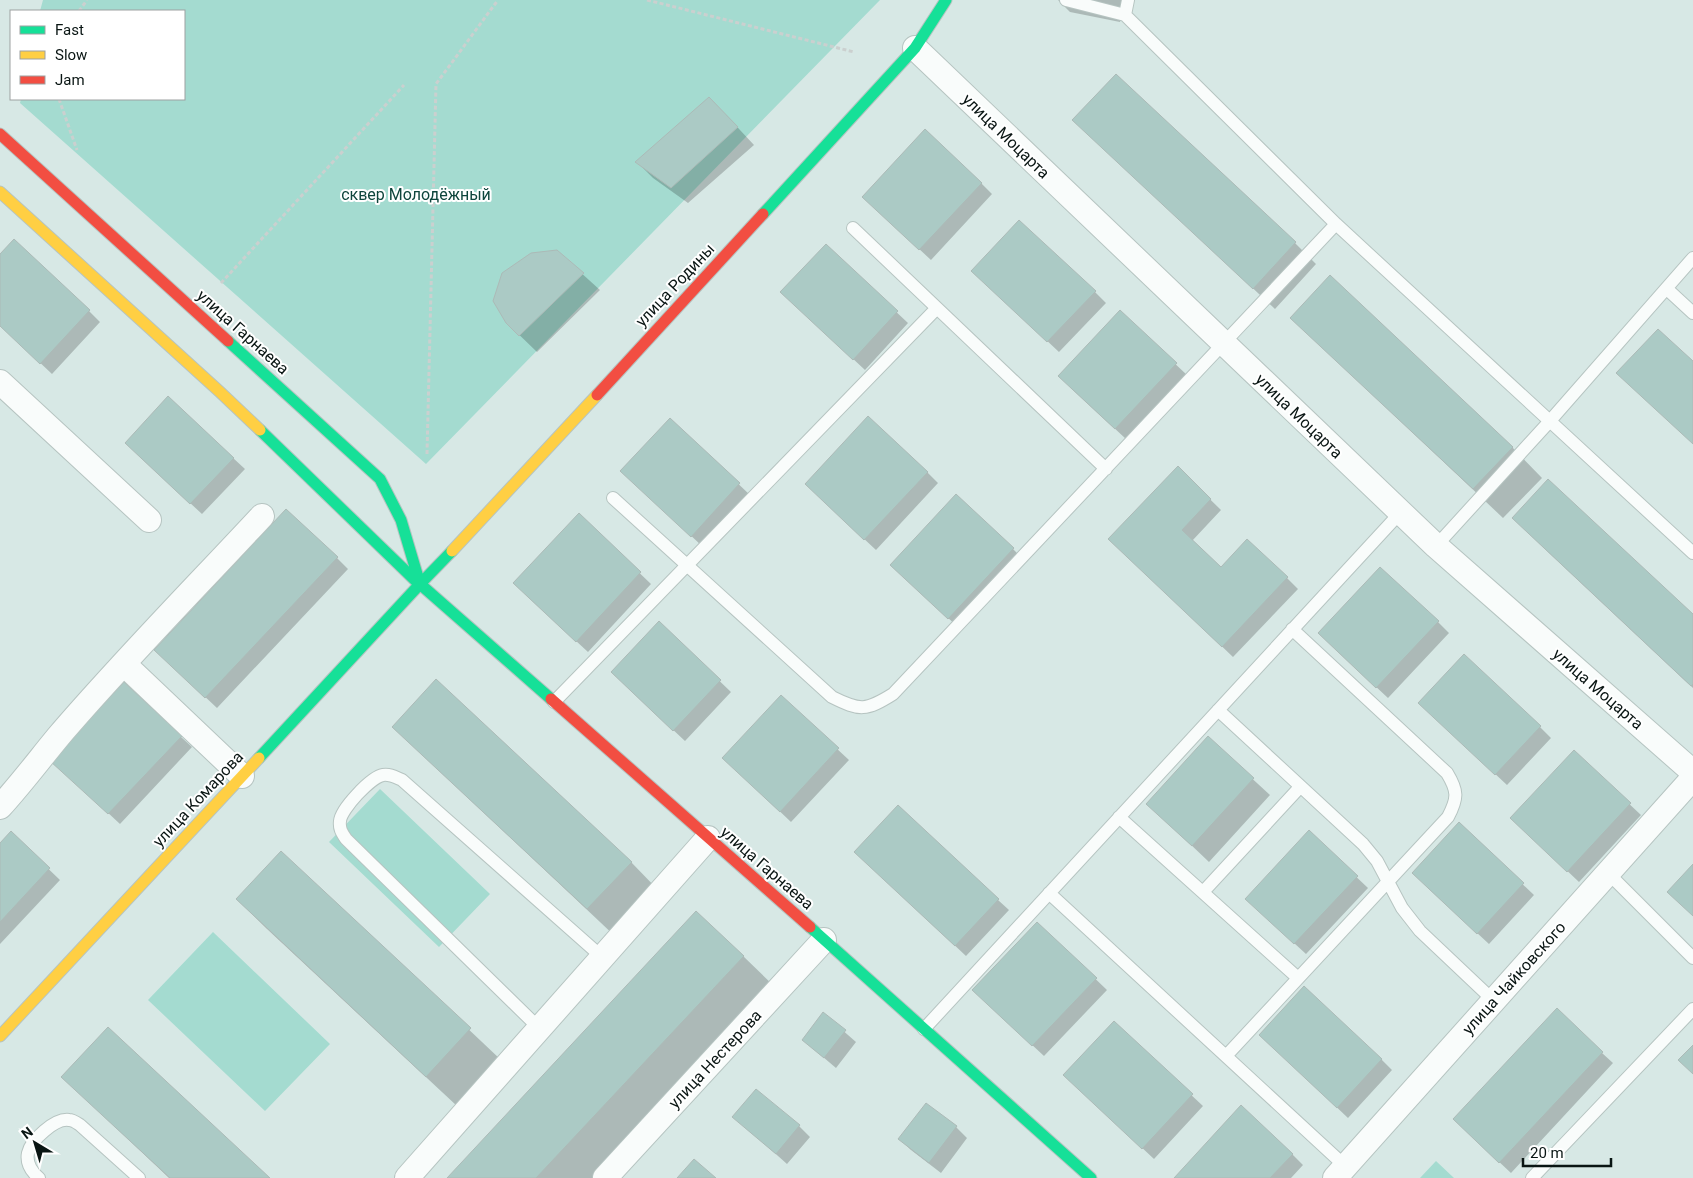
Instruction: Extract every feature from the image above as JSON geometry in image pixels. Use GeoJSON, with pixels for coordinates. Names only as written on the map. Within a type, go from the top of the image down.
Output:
{"type":"FeatureCollection","features":[{"type":"Feature","properties":{"kind":"main road","name":"улица Родины"},"geometry":{"type":"LineString","coordinates":[[420,584],[485,516],[915,48],[946,0]]}},
{"type":"Feature","properties":{"kind":"main road","name":"улица Гарнаева"},"geometry":{"type":"LineString","coordinates":[[0,134],[380,479],[400,520],[420,584]]}},
{"type":"Feature","properties":{"kind":"main road","name":"улица Гарнаева"},"geometry":{"type":"LineString","coordinates":[[4,204],[220,392],[420,584],[1092,1178]]}},
{"type":"Feature","properties":{"kind":"main road","name":"улица Комарова"},"geometry":{"type":"LineString","coordinates":[[0,1036],[420,584]]}},
{"type":"Feature","properties":{"kind":"street","name":"улица Моцарта"},"geometry":{"type":"LineString","coordinates":[[915,48],[1400,513],[1693,772]]}},
{"type":"Feature","properties":{"kind":"street"},"geometry":{"type":"LineString","coordinates":[[0,382],[148,520]]}},
{"type":"Feature","properties":{"kind":"street"},"geometry":{"type":"LineString","coordinates":[[0,807],[124,664],[262,516]]}},
{"type":"Feature","properties":{"kind":"street"},"geometry":{"type":"LineString","coordinates":[[124,664],[242,776]]}},
{"type":"Feature","properties":{"kind":"street","name":"улица Чайковского"},"geometry":{"type":"LineString","coordinates":[[1340,1172],[1693,778]]}},
{"type":"Feature","properties":{"kind":"street"},"geometry":{"type":"LineString","coordinates":[[407,1178],[708,838]]}},
{"type":"Feature","properties":{"kind":"street","name":"улица Нестерова"},"geometry":{"type":"LineString","coordinates":[[605,1178],[824,940]]}},
{"type":"Feature","properties":{"kind":"lane"},"geometry":{"type":"LineString","coordinates":[[1066,0],[1125,15],[1336,224],[1693,553]]}},
{"type":"Feature","properties":{"kind":"lane"},"geometry":{"type":"LineString","coordinates":[[1125,15],[1128,0]]}},
{"type":"Feature","properties":{"kind":"lane"},"geometry":{"type":"LineString","coordinates":[[614,498],[832,698],[852,707],[874,706],[893,694],[1336,224]]}},
{"type":"Feature","properties":{"kind":"lane"},"geometry":{"type":"LineString","coordinates":[[852,228],[1106,469]]}},
{"type":"Feature","properties":{"kind":"lane"},"geometry":{"type":"LineString","coordinates":[[1436,546],[1549,422],[1693,258]]}},
{"type":"Feature","properties":{"kind":"lane"},"geometry":{"type":"LineString","coordinates":[[1667,289],[1693,313]]}},
{"type":"Feature","properties":{"kind":"lane"},"geometry":{"type":"LineString","coordinates":[[554,702],[937,308]]}},
{"type":"Feature","properties":{"kind":"lane"},"geometry":{"type":"LineString","coordinates":[[924,1029],[1400,513]]}},
{"type":"Feature","properties":{"kind":"lane"},"geometry":{"type":"LineString","coordinates":[[1226,1056],[1448,817],[1456,803],[1455,787],[1447,773],[1292,629]]}},
{"type":"Feature","properties":{"kind":"lane"},"geometry":{"type":"LineString","coordinates":[[1218,710],[1363,844],[1377,861],[1402,908],[1420,931],[1494,1000]]}},
{"type":"Feature","properties":{"kind":"lane"},"geometry":{"type":"LineString","coordinates":[[539,1028],[346,839],[340,830],[340,819],[346,809],[371,781],[380,776],[392,775],[402,780],[602,957]]}},
{"type":"Feature","properties":{"kind":"lane"},"geometry":{"type":"LineString","coordinates":[[1203,892],[1300,787]]}},
{"type":"Feature","properties":{"kind":"lane"},"geometry":{"type":"LineString","coordinates":[[1119,817],[1298,978]]}},
{"type":"Feature","properties":{"kind":"lane"},"geometry":{"type":"LineString","coordinates":[[1608,873],[1693,958]]}},
{"type":"Feature","properties":{"kind":"lane"},"geometry":{"type":"LineString","coordinates":[[1049,893],[1226,1056],[1340,1172]]}},
{"type":"Feature","properties":{"kind":"lane"},"geometry":{"type":"LineString","coordinates":[[1532,1178],[1693,1009]]}},
{"type":"Feature","properties":{"kind":"lane"},"geometry":{"type":"LineString","coordinates":[[39,1178],[28,1164],[28,1153],[34,1143],[50,1126],[59,1120],[70,1120],[80,1125],[139,1178]]}},
{"type":"Feature","properties":{"kind":"path"},"geometry":{"type":"LineString","coordinates":[[427,454],[436,84],[498,0]]}},
{"type":"Feature","properties":{"kind":"path"},"geometry":{"type":"LineString","coordinates":[[647,0],[854,52]]}},
{"type":"Feature","properties":{"kind":"path"},"geometry":{"type":"LineString","coordinates":[[221,283],[404,85]]}},
{"type":"Feature","properties":{"kind":"path"},"geometry":{"type":"LineString","coordinates":[[59,100],[78,150]]}},
{"type":"Feature","properties":{"kind":"green space","name":"сквер Молодёжный"},"geometry":{"type":"Polygon","coordinates":[[[43,0],[880,0],[426,464],[20,103],[21,100],[185,100],[185,10],[40,10],[43,0]]]}},
{"type":"Feature","properties":{"kind":"green space"},"geometry":{"type":"Polygon","coordinates":[[[380,789],[490,894],[439,947],[329,842],[380,789]]]}},
{"type":"Feature","properties":{"kind":"green space"},"geometry":{"type":"Polygon","coordinates":[[[213,932],[330,1044],[265,1111],[148,1000],[213,932]]]}},
{"type":"Feature","properties":{"kind":"green space"},"geometry":{"type":"Polygon","coordinates":[[[1436,1161],[1454,1178],[1420,1178],[1436,1161]]]}},
{"type":"Feature","properties":{"kind":"building"},"geometry":{"type":"Polygon","coordinates":[[[1116,74],[1296,242],[1253,289],[1072,120],[1116,74]]]}},
{"type":"Feature","properties":{"kind":"building"},"geometry":{"type":"Polygon","coordinates":[[[709,97],[738,127],[671,188],[635,162],[709,97]]]}},
{"type":"Feature","properties":{"kind":"building"},"geometry":{"type":"Polygon","coordinates":[[[925,129],[982,183],[919,250],[862,197],[925,129]]]}},
{"type":"Feature","properties":{"kind":"building"},"geometry":{"type":"Polygon","coordinates":[[[1019,220],[1096,291],[1047,342],[971,271],[1019,220]]]}},
{"type":"Feature","properties":{"kind":"building"},"geometry":{"type":"Polygon","coordinates":[[[14,239],[90,310],[40,364],[0,326],[0,254],[14,239]]]}},
{"type":"Feature","properties":{"kind":"building"},"geometry":{"type":"Polygon","coordinates":[[[826,244],[898,311],[853,360],[780,292],[826,244]]]}},
{"type":"Feature","properties":{"kind":"building"},"geometry":{"type":"Polygon","coordinates":[[[557,250],[584,273],[519,336],[506,323],[493,301],[502,273],[531,253],[557,250]]]}},
{"type":"Feature","properties":{"kind":"building"},"geometry":{"type":"Polygon","coordinates":[[[1330,275],[1513,447],[1473,489],[1290,318],[1330,275]]]}},
{"type":"Feature","properties":{"kind":"building"},"geometry":{"type":"Polygon","coordinates":[[[1120,310],[1177,363],[1115,429],[1058,376],[1120,310]]]}},
{"type":"Feature","properties":{"kind":"building"},"geometry":{"type":"Polygon","coordinates":[[[1658,329],[1693,361],[1693,444],[1616,373],[1658,329]]]}},
{"type":"Feature","properties":{"kind":"building"},"geometry":{"type":"Polygon","coordinates":[[[168,396],[234,458],[190,504],[125,443],[168,396]]]}},
{"type":"Feature","properties":{"kind":"building"},"geometry":{"type":"Polygon","coordinates":[[[868,416],[928,472],[864,540],[805,484],[868,416]]]}},
{"type":"Feature","properties":{"kind":"building"},"geometry":{"type":"Polygon","coordinates":[[[670,418],[740,483],[691,537],[620,471],[670,418]]]}},
{"type":"Feature","properties":{"kind":"building"},"geometry":{"type":"Polygon","coordinates":[[[1178,466],[1211,499],[1182,530],[1221,567],[1247,539],[1288,577],[1222,647],[1108,539],[1178,466]]]}},
{"type":"Feature","properties":{"kind":"building"},"geometry":{"type":"Polygon","coordinates":[[[1548,479],[1693,614],[1693,684],[1691,686],[1512,518],[1548,479]]]}},
{"type":"Feature","properties":{"kind":"building"},"geometry":{"type":"Polygon","coordinates":[[[956,494],[1014,548],[948,619],[890,565],[956,494]]]}},
{"type":"Feature","properties":{"kind":"building"},"geometry":{"type":"Polygon","coordinates":[[[286,509],[338,557],[205,698],[154,650],[286,509]]]}},
{"type":"Feature","properties":{"kind":"building"},"geometry":{"type":"Polygon","coordinates":[[[579,513],[641,572],[576,642],[513,583],[579,513]]]}},
{"type":"Feature","properties":{"kind":"building"},"geometry":{"type":"Polygon","coordinates":[[[1380,567],[1439,621],[1376,688],[1318,633],[1380,567]]]}},
{"type":"Feature","properties":{"kind":"building"},"geometry":{"type":"Polygon","coordinates":[[[659,621],[721,680],[673,731],[611,672],[659,621]]]}},
{"type":"Feature","properties":{"kind":"building"},"geometry":{"type":"Polygon","coordinates":[[[1464,654],[1541,726],[1495,775],[1418,703],[1464,654]]]}},
{"type":"Feature","properties":{"kind":"building"},"geometry":{"type":"Polygon","coordinates":[[[436,679],[632,862],[587,909],[392,727],[436,679]]]}},
{"type":"Feature","properties":{"kind":"building"},"geometry":{"type":"Polygon","coordinates":[[[124,682],[182,736],[108,814],[50,761],[124,682]]]}},
{"type":"Feature","properties":{"kind":"building"},"geometry":{"type":"Polygon","coordinates":[[[781,695],[839,748],[780,812],[722,758],[781,695]]]}},
{"type":"Feature","properties":{"kind":"building"},"geometry":{"type":"Polygon","coordinates":[[[1208,736],[1254,778],[1192,846],[1146,804],[1208,736]]]}},
{"type":"Feature","properties":{"kind":"building"},"geometry":{"type":"Polygon","coordinates":[[[1574,750],[1631,803],[1567,872],[1510,818],[1574,750]]]}},
{"type":"Feature","properties":{"kind":"building"},"geometry":{"type":"Polygon","coordinates":[[[898,805],[999,899],[955,946],[854,852],[898,805]]]}},
{"type":"Feature","properties":{"kind":"building"},"geometry":{"type":"Polygon","coordinates":[[[1459,822],[1524,883],[1477,934],[1412,873],[1459,822]]]}},
{"type":"Feature","properties":{"kind":"building"},"geometry":{"type":"Polygon","coordinates":[[[1309,830],[1358,876],[1294,944],[1245,899],[1309,830]]]}},
{"type":"Feature","properties":{"kind":"building"},"geometry":{"type":"Polygon","coordinates":[[[11,831],[50,868],[0,922],[0,843],[11,831]]]}},
{"type":"Feature","properties":{"kind":"building"},"geometry":{"type":"Polygon","coordinates":[[[281,851],[471,1028],[426,1077],[236,899],[281,851]]]}},
{"type":"Feature","properties":{"kind":"building"},"geometry":{"type":"Polygon","coordinates":[[[1693,864],[1693,916],[1667,892],[1693,864]]]}},
{"type":"Feature","properties":{"kind":"building"},"geometry":{"type":"Polygon","coordinates":[[[696,911],[744,956],[536,1178],[447,1178],[696,911]]]}},
{"type":"Feature","properties":{"kind":"building"},"geometry":{"type":"Polygon","coordinates":[[[1037,922],[1097,978],[1032,1046],[972,990],[1037,922]]]}},
{"type":"Feature","properties":{"kind":"building"},"geometry":{"type":"Polygon","coordinates":[[[1304,986],[1382,1059],[1337,1108],[1259,1035],[1304,986]]]}},
{"type":"Feature","properties":{"kind":"building"},"geometry":{"type":"Polygon","coordinates":[[[1557,1008],[1603,1052],[1499,1163],[1453,1119],[1557,1008]]]}},
{"type":"Feature","properties":{"kind":"building"},"geometry":{"type":"Polygon","coordinates":[[[823,1012],[846,1030],[824,1058],[802,1040],[823,1012]]]}},
{"type":"Feature","properties":{"kind":"building"},"geometry":{"type":"Polygon","coordinates":[[[1114,1021],[1193,1094],[1142,1149],[1063,1075],[1114,1021]]]}},
{"type":"Feature","properties":{"kind":"building"},"geometry":{"type":"Polygon","coordinates":[[[108,1027],[270,1178],[170,1178],[61,1077],[108,1027]]]}},
{"type":"Feature","properties":{"kind":"building"},"geometry":{"type":"Polygon","coordinates":[[[1693,1045],[1693,1074],[1678,1060],[1693,1045]]]}},
{"type":"Feature","properties":{"kind":"building"},"geometry":{"type":"Polygon","coordinates":[[[756,1089],[800,1125],[776,1154],[732,1117],[756,1089]]]}},
{"type":"Feature","properties":{"kind":"building"},"geometry":{"type":"Polygon","coordinates":[[[926,1103],[957,1126],[929,1163],[898,1139],[926,1103]]]}},
{"type":"Feature","properties":{"kind":"building"},"geometry":{"type":"Polygon","coordinates":[[[1241,1105],[1293,1154],[1270,1178],[1174,1178],[1241,1105]]]}},
{"type":"Feature","properties":{"kind":"building"},"geometry":{"type":"Polygon","coordinates":[[[694,1159],[716,1178],[677,1178],[694,1159]]]}},
{"type":"Feature","properties":{"kind":"traffic: fast"},"geometry":{"type":"LineString","coordinates":[[763,214],[915,48],[946,0]]}},
{"type":"Feature","properties":{"kind":"traffic: fast"},"geometry":{"type":"LineString","coordinates":[[228,341],[380,479],[401,520],[420,584]]}},
{"type":"Feature","properties":{"kind":"traffic: fast"},"geometry":{"type":"LineString","coordinates":[[260,430],[419,584]]}},
{"type":"Feature","properties":{"kind":"traffic: fast"},"geometry":{"type":"LineString","coordinates":[[452,551],[420,584],[551,699]]}},
{"type":"Feature","properties":{"kind":"traffic: fast"},"geometry":{"type":"LineString","coordinates":[[259,758],[420,584]]}},
{"type":"Feature","properties":{"kind":"traffic: fast"},"geometry":{"type":"LineString","coordinates":[[810,927],[1091,1178]]}},
{"type":"Feature","properties":{"kind":"traffic: slow"},"geometry":{"type":"LineString","coordinates":[[0,192],[260,430]]}},
{"type":"Feature","properties":{"kind":"traffic: slow"},"geometry":{"type":"LineString","coordinates":[[452,551],[597,395]]}},
{"type":"Feature","properties":{"kind":"traffic: slow"},"geometry":{"type":"LineString","coordinates":[[0,1036],[259,758]]}},
{"type":"Feature","properties":{"kind":"traffic: jam"},"geometry":{"type":"LineString","coordinates":[[0,134],[228,341]]}},
{"type":"Feature","properties":{"kind":"traffic: jam"},"geometry":{"type":"LineString","coordinates":[[597,395],[763,214]]}},
{"type":"Feature","properties":{"kind":"traffic: jam"},"geometry":{"type":"LineString","coordinates":[[551,699],[810,927]]}}]}
